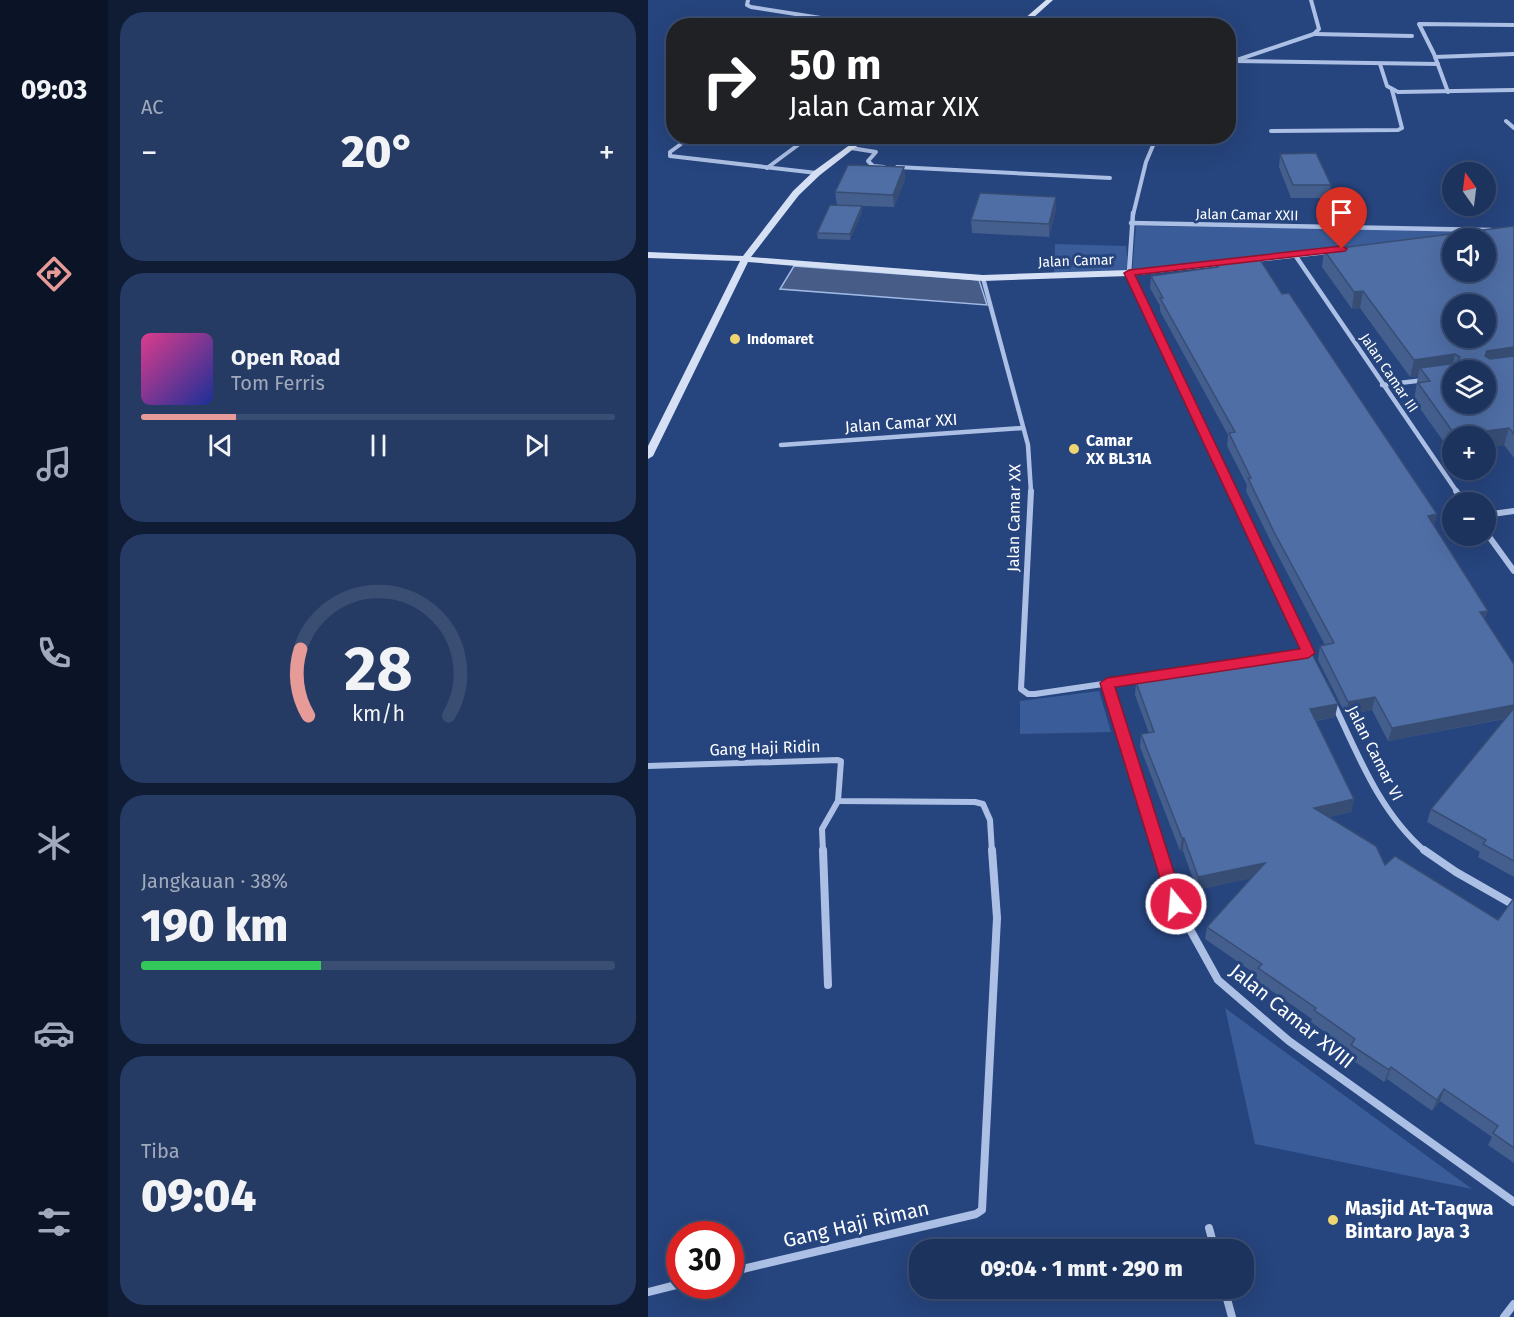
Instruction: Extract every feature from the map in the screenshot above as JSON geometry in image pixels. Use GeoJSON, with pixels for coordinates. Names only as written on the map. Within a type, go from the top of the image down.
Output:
{"type":"FeatureCollection","features":[{"type":"Feature","properties":{"kind":"street"},"geometry":{"type":"LineString","coordinates":[[748,0],[747,5],[751,7],[821,18]]}},
{"type":"Feature","properties":{"kind":"street"},"geometry":{"type":"LineString","coordinates":[[1029,18],[1050,0]]}},
{"type":"Feature","properties":{"kind":"street"},"geometry":{"type":"LineString","coordinates":[[1311,0],[1319,24],[1319,29],[1314,34]]}},
{"type":"Feature","properties":{"kind":"street"},"geometry":{"type":"LineString","coordinates":[[1448,92],[1419,24],[1514,25]]}},
{"type":"Feature","properties":{"kind":"street"},"geometry":{"type":"LineString","coordinates":[[1236,60],[1314,34],[1412,36]]}},
{"type":"Feature","properties":{"kind":"street"},"geometry":{"type":"LineString","coordinates":[[1435,57],[1514,54]]}},
{"type":"Feature","properties":{"kind":"street"},"geometry":{"type":"LineString","coordinates":[[1236,62],[1438,64]]}},
{"type":"Feature","properties":{"kind":"street"},"geometry":{"type":"LineString","coordinates":[[1380,64],[1387,86],[1392,90],[1406,93],[1514,90]]}},
{"type":"Feature","properties":{"kind":"street"},"geometry":{"type":"LineString","coordinates":[[1271,131],[1398,130],[1402,128],[1392,90]]}},
{"type":"Feature","properties":{"kind":"street"},"geometry":{"type":"LineString","coordinates":[[1506,121],[1514,128]]}},
{"type":"Feature","properties":{"kind":"street"},"geometry":{"type":"LineString","coordinates":[[681,144],[670,152],[670,156],[817,173]]}},
{"type":"Feature","properties":{"kind":"street"},"geometry":{"type":"LineString","coordinates":[[767,168],[799,144]]}},
{"type":"Feature","properties":{"kind":"street"},"geometry":{"type":"LineString","coordinates":[[648,456],[745,259],[796,193],[817,173],[856,144]]}},
{"type":"Feature","properties":{"kind":"street"},"geometry":{"type":"LineString","coordinates":[[1154,144],[1146,162],[1131,223],[1129,273],[1313,663]]}},
{"type":"Feature","properties":{"kind":"street"},"geometry":{"type":"LineString","coordinates":[[851,148],[876,152],[867,161],[876,166],[1110,177]]}},
{"type":"Feature","properties":{"kind":"street","name":"Jalan Camar XXII"},"geometry":{"type":"LineString","coordinates":[[1131,223],[1442,230]]}},
{"type":"Feature","properties":{"kind":"street"},"geometry":{"type":"LineString","coordinates":[[1436,239],[1442,238]]}},
{"type":"Feature","properties":{"kind":"street","name":"Jalan Camar"},"geometry":{"type":"LineString","coordinates":[[648,255],[745,259],[983,278],[1129,273],[1354,248]]}},
{"type":"Feature","properties":{"kind":"street","name":"Jalan Camar III"},"geometry":{"type":"LineString","coordinates":[[1295,255],[1457,492]]}},
{"type":"Feature","properties":{"kind":"street","name":"Jalan Camar XX"},"geometry":{"type":"LineString","coordinates":[[983,278],[1028,445],[1031,486],[1020,684],[1023,692],[1035,694],[1107,683]]}},
{"type":"Feature","properties":{"kind":"street"},"geometry":{"type":"LineString","coordinates":[[1382,385],[1429,379]]}},
{"type":"Feature","properties":{"kind":"street","name":"Jalan Camar XXI"},"geometry":{"type":"LineString","coordinates":[[781,445],[1023,428]]}},
{"type":"Feature","properties":{"kind":"street"},"geometry":{"type":"LineString","coordinates":[[1496,513],[1514,511]]}},
{"type":"Feature","properties":{"kind":"street"},"geometry":{"type":"LineString","coordinates":[[1496,546],[1514,571]]}},
{"type":"Feature","properties":{"kind":"street"},"geometry":{"type":"LineString","coordinates":[[1296,655],[1308,653]]}},
{"type":"Feature","properties":{"kind":"street"},"geometry":{"type":"LineString","coordinates":[[1107,683],[1213,667]]}},
{"type":"Feature","properties":{"kind":"street","name":"Jalan Camar XVIII"},"geometry":{"type":"LineString","coordinates":[[1107,683],[1176,904],[1218,980],[1289,1041],[1514,1202]]}},
{"type":"Feature","properties":{"kind":"street","name":"Jalan Camar VI"},"geometry":{"type":"LineString","coordinates":[[1328,693],[1384,804],[1408,835],[1440,861],[1514,905]]}},
{"type":"Feature","properties":{"kind":"street","name":"Gang Haji Ridin"},"geometry":{"type":"LineString","coordinates":[[648,766],[838,759],[841,762],[838,801]]}},
{"type":"Feature","properties":{"kind":"street"},"geometry":{"type":"LineString","coordinates":[[828,985],[822,829],[838,801]]}},
{"type":"Feature","properties":{"kind":"street","name":"Gang Haji Riman"},"geometry":{"type":"LineString","coordinates":[[744,1269],[976,1214],[982,1210],[997,918],[990,820],[983,804],[975,802],[838,801]]}},
{"type":"Feature","properties":{"kind":"street"},"geometry":{"type":"LineString","coordinates":[[1209,1228],[1212,1239]]}},
{"type":"Feature","properties":{"kind":"street"},"geometry":{"type":"LineString","coordinates":[[648,1292],[666,1288]]}},
{"type":"Feature","properties":{"kind":"street"},"geometry":{"type":"LineString","coordinates":[[1227,1299],[1232,1317]]}},
{"type":"Feature","properties":{"kind":"street"},"geometry":{"type":"LineString","coordinates":[[1504,1317],[1514,1304]]}},
{"type":"Feature","properties":{"kind":"shaded area"},"geometry":{"type":"Polygon","coordinates":[[[1136,226],[1442,230],[1442,238],[1132,272],[1136,226]]]}},
{"type":"Feature","properties":{"kind":"shaded area"},"geometry":{"type":"Polygon","coordinates":[[[1055,244],[1126,246],[1129,273],[1054,275],[1055,244]]]}},
{"type":"Feature","properties":{"kind":"shaded area"},"geometry":{"type":"Polygon","coordinates":[[[794,266],[979,280],[987,305],[780,289],[794,266]]]}},
{"type":"Feature","properties":{"kind":"shaded area"},"geometry":{"type":"Polygon","coordinates":[[[1099,691],[1111,732],[1020,734],[1020,701],[1099,691]]]}},
{"type":"Feature","properties":{"kind":"shaded area"},"geometry":{"type":"Polygon","coordinates":[[[1225,1008],[1472,1189],[1255,1144],[1225,1008]]]}},
{"type":"Feature","properties":{"kind":"building"},"geometry":{"type":"Polygon","coordinates":[[[1316,153],[1331,185],[1293,185],[1280,154],[1316,153]]]}},
{"type":"Feature","properties":{"kind":"building"},"geometry":{"type":"Polygon","coordinates":[[[848,165],[904,167],[893,195],[835,192],[848,165]]]}},
{"type":"Feature","properties":{"kind":"building"},"geometry":{"type":"Polygon","coordinates":[[[980,193],[1056,197],[1049,224],[971,220],[980,193]]]}},
{"type":"Feature","properties":{"kind":"building"},"geometry":{"type":"Polygon","coordinates":[[[830,205],[862,206],[850,234],[817,233],[830,205]]]}},
{"type":"Feature","properties":{"kind":"building"},"geometry":{"type":"Polygon","coordinates":[[[1514,226],[1514,347],[1487,351],[1485,356],[1490,359],[1514,356],[1514,434],[1509,428],[1496,430],[1496,426],[1449,426],[1418,383],[1430,381],[1420,368],[1442,365],[1442,414],[1496,414],[1496,360],[1458,360],[1460,357],[1455,354],[1414,360],[1363,291],[1354,292],[1324,250],[1442,235],[1442,282],[1496,282],[1496,228],[1514,226]]]}},
{"type":"Feature","properties":{"kind":"building"},"geometry":{"type":"Polygon","coordinates":[[[1259,258],[1282,294],[1289,293],[1437,514],[1428,516],[1442,538],[1442,546],[1447,546],[1488,611],[1480,612],[1514,664],[1514,705],[1392,728],[1375,697],[1348,702],[1320,646],[1334,643],[1274,532],[1248,478],[1251,478],[1229,433],[1235,432],[1160,298],[1163,298],[1151,276],[1218,267],[1216,264],[1259,258]]]}},
{"type":"Feature","properties":{"kind":"building"},"geometry":{"type":"Polygon","coordinates":[[[1309,648],[1338,704],[1310,709],[1354,799],[1314,808],[1376,846],[1385,865],[1395,856],[1498,920],[1514,898],[1514,1148],[1493,1133],[1498,1126],[1444,1089],[1437,1100],[1391,1067],[1389,1070],[1351,1045],[1355,1039],[1314,1010],[1316,1008],[1258,968],[1262,964],[1207,927],[1265,863],[1198,877],[1141,734],[1154,732],[1136,682],[1309,648]]]}},
{"type":"Feature","properties":{"kind":"building"},"geometry":{"type":"Polygon","coordinates":[[[1514,708],[1514,861],[1483,844],[1486,840],[1431,809],[1514,708]]]}},
{"type":"Feature","properties":{"kind":"place","name":"Indomaret"},"geometry":{"type":"Point","coordinates":[735,339]}},
{"type":"Feature","properties":{"kind":"place","name":"Camar XX BL31A"},"geometry":{"type":"Point","coordinates":[1074,449]}},
{"type":"Feature","properties":{"kind":"place","name":"Masjid At-Taqwa Bintaro Jaya 3"},"geometry":{"type":"Point","coordinates":[1333,1220]}},
{"type":"Feature","properties":{"kind":"route"},"geometry":{"type":"LineString","coordinates":[[1176,904],[1107,683],[1308,653],[1129,273],[1342,249]]}}]}
